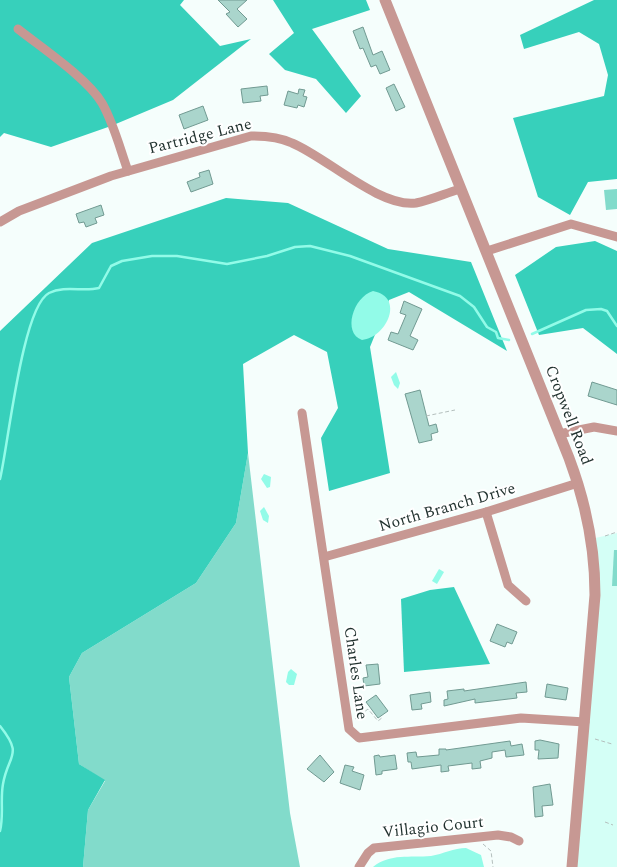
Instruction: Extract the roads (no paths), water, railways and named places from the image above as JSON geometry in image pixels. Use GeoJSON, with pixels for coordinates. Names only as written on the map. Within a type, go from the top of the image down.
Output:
{"type":"FeatureCollection","features":[{"type":"Feature","properties":{"kind":"street","name":"Cropwell Road"},"geometry":{"type":"LineString","coordinates":[[385,0],[559,434],[578,483],[589,523],[595,570],[595,595],[572,867]]}},
{"type":"Feature","properties":{"kind":"street"},"geometry":{"type":"LineString","coordinates":[[18,29],[88,87],[101,102],[111,123],[128,171]]}},
{"type":"Feature","properties":{"kind":"street","name":"Partridge Lane"},"geometry":{"type":"LineString","coordinates":[[0,222],[19,211],[128,171],[251,136],[266,136],[292,142],[373,191],[391,199],[416,203],[460,189]]}},
{"type":"Feature","properties":{"kind":"street"},"geometry":{"type":"LineString","coordinates":[[487,251],[571,224],[617,237]]}},
{"type":"Feature","properties":{"kind":"street","name":"Charles Lane"},"geometry":{"type":"LineString","coordinates":[[302,413],[349,729],[353,735],[359,738],[521,718],[585,722]]}},
{"type":"Feature","properties":{"kind":"street"},"geometry":{"type":"LineString","coordinates":[[559,434],[594,427],[617,431]]}},
{"type":"Feature","properties":{"kind":"street","name":"North Branch Drive"},"geometry":{"type":"LineString","coordinates":[[324,557],[486,512],[578,483]]}},
{"type":"Feature","properties":{"kind":"street"},"geometry":{"type":"LineString","coordinates":[[486,512],[508,585],[526,601]]}},
{"type":"Feature","properties":{"kind":"street","name":"Villagio Court"},"geometry":{"type":"LineString","coordinates":[[358,867],[374,848],[498,835],[511,837],[519,841]]}},
{"type":"Feature","properties":{"kind":"waterway"},"geometry":{"type":"LineString","coordinates":[[0,479],[17,379],[31,323],[39,304],[49,293],[61,289],[99,288],[111,266],[122,261],[152,256],[177,256],[227,264],[267,256],[295,247],[310,246],[350,256],[460,296],[474,307],[487,327],[496,332],[498,338],[509,340]]}},
{"type":"Feature","properties":{"kind":"waterway"},"geometry":{"type":"LineString","coordinates":[[532,334],[586,310],[601,309],[607,311],[617,326]]}},
{"type":"Feature","properties":{"kind":"waterway"},"geometry":{"type":"LineString","coordinates":[[0,726],[13,750],[3,784],[0,831]]}}]}
